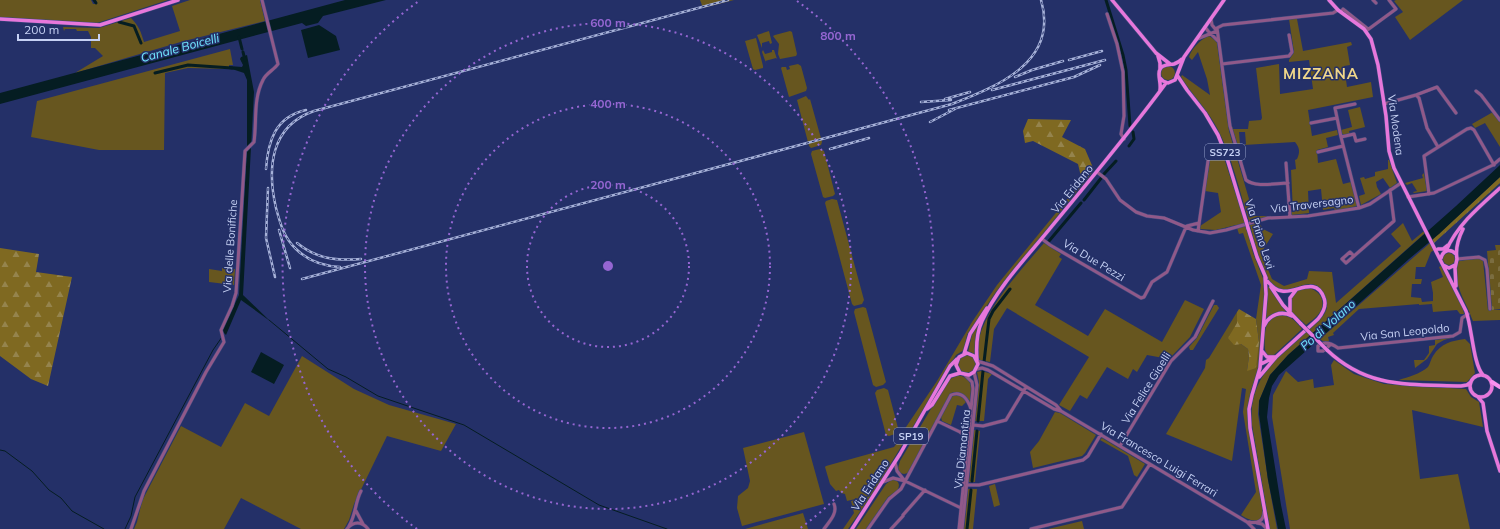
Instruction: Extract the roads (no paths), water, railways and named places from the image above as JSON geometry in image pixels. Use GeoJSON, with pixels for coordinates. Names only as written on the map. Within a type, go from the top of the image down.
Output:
{"type":"FeatureCollection","features":[{"type":"Feature","properties":{"kind":"highway"},"geometry":{"type":"LineString","coordinates":[[1492,382],[1500,387]]}},
{"type":"Feature","properties":{"kind":"highway"},"geometry":{"type":"LineString","coordinates":[[1492,390],[1500,387]]}},
{"type":"Feature","properties":{"kind":"main road"},"geometry":{"type":"LineString","coordinates":[[0,19],[100,25],[178,0]]}},
{"type":"Feature","properties":{"kind":"main road"},"geometry":{"type":"LineString","coordinates":[[1112,0],[1156,53],[1175,67],[1178,74]]}},
{"type":"Feature","properties":{"kind":"main road"},"geometry":{"type":"LineString","coordinates":[[1160,78],[1166,82],[1175,80],[1184,57],[1224,0]]}},
{"type":"Feature","properties":{"kind":"main road","name":"Via Modena"},"geometry":{"type":"LineString","coordinates":[[1331,1],[1340,11],[1367,30],[1371,39],[1375,52],[1384,104],[1390,154],[1394,168],[1435,246],[1468,314],[1478,367],[1483,375]]}},
{"type":"Feature","properties":{"kind":"main road"},"geometry":{"type":"LineString","coordinates":[[1156,53],[1160,62],[1160,91]]}},
{"type":"Feature","properties":{"kind":"main road"},"geometry":{"type":"LineString","coordinates":[[1160,69],[1164,65],[1177,63],[1184,57]]}},
{"type":"Feature","properties":{"kind":"main road","name":"Via Primo Levi"},"geometry":{"type":"LineString","coordinates":[[1178,74],[1187,90],[1205,113],[1218,135],[1226,155],[1257,257],[1266,279],[1279,299],[1290,312],[1327,350],[1352,369],[1380,380],[1398,384],[1461,386]]}},
{"type":"Feature","properties":{"kind":"main road","name":"Via Eridano"},"geometry":{"type":"LineString","coordinates":[[852,529],[883,482],[926,410],[950,366],[964,354],[972,331],[984,312],[1124,139],[1166,82]]}},
{"type":"Feature","properties":{"kind":"main road","name":"Via Primo Levi"},"geometry":{"type":"LineString","coordinates":[[1171,82],[1178,84],[1187,90]]}},
{"type":"Feature","properties":{"kind":"main road"},"geometry":{"type":"LineString","coordinates":[[1440,259],[1449,244],[1475,210],[1500,188]]}},
{"type":"Feature","properties":{"kind":"main road"},"geometry":{"type":"LineString","coordinates":[[1443,265],[1449,268],[1455,265],[1458,260],[1456,254],[1458,239],[1466,221]]}},
{"type":"Feature","properties":{"kind":"main road"},"geometry":{"type":"LineString","coordinates":[[1435,246],[1443,249],[1449,244]]}},
{"type":"Feature","properties":{"kind":"main road"},"geometry":{"type":"LineString","coordinates":[[1435,246],[1446,251],[1452,251],[1456,254]]}},
{"type":"Feature","properties":{"kind":"main road","name":"Via Modena"},"geometry":{"type":"LineString","coordinates":[[1455,265],[1457,291]]}},
{"type":"Feature","properties":{"kind":"main road"},"geometry":{"type":"LineString","coordinates":[[1256,383],[1276,357],[1318,319],[1323,311],[1325,302],[1319,291],[1311,286],[1288,292],[1281,291],[1273,287],[1266,279]]}},
{"type":"Feature","properties":{"kind":"main road"},"geometry":{"type":"LineString","coordinates":[[1266,279],[1261,364],[1250,402],[1249,419],[1267,529]]}},
{"type":"Feature","properties":{"kind":"main road"},"geometry":{"type":"LineString","coordinates":[[1290,312],[1290,298],[1296,289]]}},
{"type":"Feature","properties":{"kind":"main road","name":"Via Eridano"},"geometry":{"type":"LineString","coordinates":[[976,370],[976,343],[979,328],[996,296]]}},
{"type":"Feature","properties":{"kind":"main road"},"geometry":{"type":"LineString","coordinates":[[1263,333],[1267,320],[1276,314],[1286,313],[1297,319]]}},
{"type":"Feature","properties":{"kind":"main road"},"geometry":{"type":"LineString","coordinates":[[1262,349],[1263,354],[1267,357],[1276,357]]}},
{"type":"Feature","properties":{"kind":"main road"},"geometry":{"type":"LineString","coordinates":[[964,354],[972,355],[977,361]]}},
{"type":"Feature","properties":{"kind":"main road"},"geometry":{"type":"LineString","coordinates":[[1261,364],[1276,357]]}},
{"type":"Feature","properties":{"kind":"main road"},"geometry":{"type":"LineString","coordinates":[[957,359],[956,368],[960,373],[965,375],[972,374],[976,370]]}},
{"type":"Feature","properties":{"kind":"main road","name":"Via Modena"},"geometry":{"type":"LineString","coordinates":[[1475,377],[1478,367]]}},
{"type":"Feature","properties":{"kind":"main road","name":"Via Eridano"},"geometry":{"type":"LineString","coordinates":[[926,410],[932,405],[947,379],[952,375],[960,373]]}},
{"type":"Feature","properties":{"kind":"main road"},"geometry":{"type":"LineString","coordinates":[[1475,377],[1483,375],[1489,378],[1492,382],[1492,390],[1486,396],[1484,408],[1487,431],[1500,471]]}},
{"type":"Feature","properties":{"kind":"main road","name":"SS723"},"geometry":{"type":"LineString","coordinates":[[1461,386],[1467,385],[1475,377]]}},
{"type":"Feature","properties":{"kind":"main road"},"geometry":{"type":"LineString","coordinates":[[1471,382],[1471,392]]}},
{"type":"Feature","properties":{"kind":"main road","name":"SS723"},"geometry":{"type":"LineString","coordinates":[[1461,386],[1467,387],[1478,397]]}},
{"type":"Feature","properties":{"kind":"main road"},"geometry":{"type":"LineString","coordinates":[[1478,397],[1486,396]]}},
{"type":"Feature","properties":{"kind":"main road"},"geometry":{"type":"LineString","coordinates":[[1478,397],[1482,401],[1484,408]]}},
{"type":"Feature","properties":{"kind":"street","name":"Via delle Bonifiche"},"geometry":{"type":"LineString","coordinates":[[131,529],[144,491],[206,372],[224,342],[221,332],[236,293],[245,149],[254,143],[256,108],[262,82],[278,64],[262,0]]}},
{"type":"Feature","properties":{"kind":"street"},"geometry":{"type":"LineString","coordinates":[[1367,30],[1396,9],[1389,0]]}},
{"type":"Feature","properties":{"kind":"street"},"geometry":{"type":"LineString","coordinates":[[1288,183],[1259,184],[1247,182],[1246,180],[1231,130],[1218,41],[1218,27],[1223,25],[1340,11]]}},
{"type":"Feature","properties":{"kind":"street"},"geometry":{"type":"LineString","coordinates":[[1107,14],[1116,44],[1122,72],[1124,116],[1121,134],[1124,139]]}},
{"type":"Feature","properties":{"kind":"street"},"geometry":{"type":"LineString","coordinates":[[1211,18],[1217,32]]}},
{"type":"Feature","properties":{"kind":"street"},"geometry":{"type":"LineString","coordinates":[[1205,27],[1214,28]]}},
{"type":"Feature","properties":{"kind":"street"},"geometry":{"type":"LineString","coordinates":[[1205,27],[1218,41]]}},
{"type":"Feature","properties":{"kind":"street"},"geometry":{"type":"LineString","coordinates":[[1196,39],[1217,32]]}},
{"type":"Feature","properties":{"kind":"street"},"geometry":{"type":"LineString","coordinates":[[1222,64],[1289,56],[1292,52],[1290,35]]}},
{"type":"Feature","properties":{"kind":"street"},"geometry":{"type":"LineString","coordinates":[[1384,104],[1438,88],[1456,113]]}},
{"type":"Feature","properties":{"kind":"street"},"geometry":{"type":"LineString","coordinates":[[1476,90],[1500,120]]}},
{"type":"Feature","properties":{"kind":"street"},"geometry":{"type":"LineString","coordinates":[[1416,95],[1419,98],[1427,128],[1438,147]]}},
{"type":"Feature","properties":{"kind":"street"},"geometry":{"type":"LineString","coordinates":[[1356,104],[1335,108],[1336,118],[1359,208]]}},
{"type":"Feature","properties":{"kind":"street"},"geometry":{"type":"LineString","coordinates":[[1311,123],[1336,118]]}},
{"type":"Feature","properties":{"kind":"street"},"geometry":{"type":"LineString","coordinates":[[1429,194],[1423,158],[1424,156],[1467,129],[1471,128],[1474,130],[1494,165]]}},
{"type":"Feature","properties":{"kind":"street"},"geometry":{"type":"LineString","coordinates":[[1341,137],[1354,134],[1356,141],[1365,139]]}},
{"type":"Feature","properties":{"kind":"street"},"geometry":{"type":"LineString","coordinates":[[1318,152],[1343,146]]}},
{"type":"Feature","properties":{"kind":"street"},"geometry":{"type":"LineString","coordinates":[[1198,231],[1209,154]]}},
{"type":"Feature","properties":{"kind":"street"},"geometry":{"type":"LineString","coordinates":[[1408,196],[1429,194],[1494,165],[1500,158]]}},
{"type":"Feature","properties":{"kind":"street"},"geometry":{"type":"LineString","coordinates":[[1286,163],[1290,217]]}},
{"type":"Feature","properties":{"kind":"street","name":"Via Traversagno"},"geometry":{"type":"LineString","coordinates":[[1097,172],[1105,178],[1117,196],[1136,212],[1147,216],[1164,218],[1198,231],[1215,232],[1262,219],[1324,214],[1359,208],[1370,204],[1401,183]]}},
{"type":"Feature","properties":{"kind":"street"},"geometry":{"type":"LineString","coordinates":[[1354,256],[1394,221],[1390,190]]}},
{"type":"Feature","properties":{"kind":"street"},"geometry":{"type":"LineString","coordinates":[[1186,227],[1194,226],[1199,223]]}},
{"type":"Feature","properties":{"kind":"street","name":"Via Due Pezzi"},"geometry":{"type":"LineString","coordinates":[[1043,240],[1137,297],[1143,298],[1152,282],[1167,272],[1186,227]]}},
{"type":"Feature","properties":{"kind":"street"},"geometry":{"type":"LineString","coordinates":[[1458,260],[1480,257],[1485,261],[1490,309]]}},
{"type":"Feature","properties":{"kind":"street","name":"Via Felice Gioelli"},"geometry":{"type":"LineString","coordinates":[[1120,446],[1172,361],[1195,337],[1213,301]]}},
{"type":"Feature","properties":{"kind":"street","name":"Via San Leopoldo"},"geometry":{"type":"LineString","coordinates":[[1331,344],[1338,348],[1453,336],[1460,332],[1462,318],[1468,314]]}},
{"type":"Feature","properties":{"kind":"street","name":"Via Francesco Luigi Ferrari"},"geometry":{"type":"LineString","coordinates":[[977,361],[993,366],[1056,405],[1061,411]]}},
{"type":"Feature","properties":{"kind":"street"},"geometry":{"type":"LineString","coordinates":[[990,371],[993,366]]}},
{"type":"Feature","properties":{"kind":"street","name":"Via Francesco Luigi Ferrari"},"geometry":{"type":"LineString","coordinates":[[976,370],[984,368],[1054,409],[1061,411],[1247,522],[1254,529]]}},
{"type":"Feature","properties":{"kind":"street","name":"Via Diamantina"},"geometry":{"type":"LineString","coordinates":[[959,529],[968,439],[977,385],[976,370]]}},
{"type":"Feature","properties":{"kind":"street","name":"Via Diamantina"},"geometry":{"type":"LineString","coordinates":[[962,529],[967,485],[973,386],[970,379],[965,375]]}},
{"type":"Feature","properties":{"kind":"street"},"geometry":{"type":"LineString","coordinates":[[960,432],[966,431],[971,426],[983,426],[1006,420],[1026,387]]}},
{"type":"Feature","properties":{"kind":"street"},"geometry":{"type":"LineString","coordinates":[[868,529],[889,499],[899,491],[953,393],[957,393],[965,397],[971,409]]}},
{"type":"Feature","properties":{"kind":"street"},"geometry":{"type":"LineString","coordinates":[[937,421],[960,432],[968,439]]}},
{"type":"Feature","properties":{"kind":"street"},"geometry":{"type":"LineString","coordinates":[[967,485],[979,485],[1083,460],[1088,456],[1100,434]]}},
{"type":"Feature","properties":{"kind":"street"},"geometry":{"type":"LineString","coordinates":[[895,462],[897,471],[905,481]]}},
{"type":"Feature","properties":{"kind":"street"},"geometry":{"type":"LineString","coordinates":[[1031,529],[1122,507],[1150,464]]}},
{"type":"Feature","properties":{"kind":"street"},"geometry":{"type":"LineString","coordinates":[[883,482],[893,478],[905,481],[961,508]]}},
{"type":"Feature","properties":{"kind":"street"},"geometry":{"type":"LineString","coordinates":[[348,528],[361,490]]}},
{"type":"Feature","properties":{"kind":"street"},"geometry":{"type":"LineString","coordinates":[[891,529],[925,490]]}},
{"type":"Feature","properties":{"kind":"street","name":"Via Eridano"},"geometry":{"type":"LineString","coordinates":[[824,529],[833,516],[835,507],[834,504]]}},
{"type":"Feature","properties":{"kind":"street"},"geometry":{"type":"LineString","coordinates":[[355,508],[358,517],[367,527]]}},
{"type":"Feature","properties":{"kind":"street"},"geometry":{"type":"LineString","coordinates":[[1256,523],[1263,518],[1264,512]]}},
{"type":"Feature","properties":{"kind":"street","name":"Via Francesco Luigi Ferrari"},"geometry":{"type":"LineString","coordinates":[[1247,522],[1262,524],[1267,529]]}},
{"type":"Feature","properties":{"kind":"street"},"geometry":{"type":"LineString","coordinates":[[348,528],[358,523],[367,527]]}},
{"type":"Feature","properties":{"kind":"water","name":"Canale Boicelli"},"geometry":{"type":"Polygon","coordinates":[[[345,0],[386,0],[323,16],[318,23],[306,26],[302,23],[0,104],[0,93],[345,0]]]}},
{"type":"Feature","properties":{"kind":"water"},"geometry":{"type":"Polygon","coordinates":[[[319,25],[336,36],[340,50],[308,58],[301,30],[319,25]]]}},
{"type":"Feature","properties":{"kind":"water"},"geometry":{"type":"Polygon","coordinates":[[[247,55],[254,92],[243,295],[270,321],[241,300],[226,335],[222,331],[239,295],[247,146],[247,80],[244,73],[229,69],[229,66],[242,67],[243,65],[240,59],[241,57],[247,55]]]}},
{"type":"Feature","properties":{"kind":"water","name":"Po di Volano"},"geometry":{"type":"Polygon","coordinates":[[[1500,165],[1500,177],[1439,234],[1279,375],[1272,386],[1267,417],[1286,529],[1278,529],[1268,480],[1259,414],[1259,401],[1270,375],[1288,355],[1500,165]]]}},
{"type":"Feature","properties":{"kind":"water"},"geometry":{"type":"Polygon","coordinates":[[[261,352],[284,365],[274,384],[251,372],[261,352]]]}},
{"type":"Feature","properties":{"kind":"waterway"},"geometry":{"type":"LineString","coordinates":[[1106,0],[1123,55],[1126,70],[1130,126]]}},
{"type":"Feature","properties":{"kind":"waterway"},"geometry":{"type":"LineString","coordinates":[[119,22],[134,26],[141,43]]}},
{"type":"Feature","properties":{"kind":"waterway"},"geometry":{"type":"LineString","coordinates":[[239,37],[242,49]]}},
{"type":"Feature","properties":{"kind":"waterway"},"geometry":{"type":"LineString","coordinates":[[243,52],[245,60]]}},
{"type":"Feature","properties":{"kind":"waterway"},"geometry":{"type":"LineString","coordinates":[[155,73],[188,65],[232,68]]}},
{"type":"Feature","properties":{"kind":"waterway"},"geometry":{"type":"LineString","coordinates":[[1129,146],[1134,139],[1133,132]]}},
{"type":"Feature","properties":{"kind":"waterway"},"geometry":{"type":"LineString","coordinates":[[1104,174],[1116,161]]}},
{"type":"Feature","properties":{"kind":"waterway"},"geometry":{"type":"LineString","coordinates":[[1084,200],[1102,177]]}},
{"type":"Feature","properties":{"kind":"waterway"},"geometry":{"type":"LineString","coordinates":[[1049,241],[1081,203]]}},
{"type":"Feature","properties":{"kind":"waterway"},"geometry":{"type":"LineString","coordinates":[[984,362],[989,319],[993,311],[1010,289]]}},
{"type":"Feature","properties":{"kind":"waterway"},"geometry":{"type":"LineString","coordinates":[[269,320],[328,369],[346,377],[378,396],[464,425],[599,505],[667,529]]}},
{"type":"Feature","properties":{"kind":"waterway"},"geometry":{"type":"LineString","coordinates":[[125,529],[131,516],[135,497],[213,350],[222,337]]}},
{"type":"Feature","properties":{"kind":"waterway"},"geometry":{"type":"LineString","coordinates":[[978,421],[983,371]]}},
{"type":"Feature","properties":{"kind":"waterway"},"geometry":{"type":"LineString","coordinates":[[972,481],[977,431]]}},
{"type":"Feature","properties":{"kind":"waterway"},"geometry":{"type":"LineString","coordinates":[[0,450],[5,451],[32,471],[49,490],[61,498],[72,511],[104,529]]}},
{"type":"Feature","properties":{"kind":"waterway"},"geometry":{"type":"LineString","coordinates":[[967,529],[971,490]]}},
{"type":"Feature","properties":{"kind":"railway"},"geometry":{"type":"LineString","coordinates":[[340,267],[311,260],[292,245],[285,235],[276,208],[272,178],[272,164],[275,150],[280,138],[288,127],[299,118],[314,111],[728,0]]}},
{"type":"Feature","properties":{"kind":"railway"},"geometry":{"type":"LineString","coordinates":[[302,279],[952,104],[988,89],[1006,79],[1021,68],[1033,55],[1041,39],[1044,21],[1041,0]]}},
{"type":"Feature","properties":{"kind":"railway"},"geometry":{"type":"LineString","coordinates":[[1069,60],[1102,51]]}},
{"type":"Feature","properties":{"kind":"railway"},"geometry":{"type":"LineString","coordinates":[[992,90],[1105,60]]}},
{"type":"Feature","properties":{"kind":"railway"},"geometry":{"type":"LineString","coordinates":[[1015,77],[1032,70],[1063,61]]}},
{"type":"Feature","properties":{"kind":"railway"},"geometry":{"type":"LineString","coordinates":[[949,110],[1074,77],[1100,65]]}},
{"type":"Feature","properties":{"kind":"railway"},"geometry":{"type":"LineString","coordinates":[[945,99],[970,92]]}},
{"type":"Feature","properties":{"kind":"railway"},"geometry":{"type":"LineString","coordinates":[[921,102],[951,100]]}},
{"type":"Feature","properties":{"kind":"railway"},"geometry":{"type":"LineString","coordinates":[[930,122],[955,109]]}},
{"type":"Feature","properties":{"kind":"railway"},"geometry":{"type":"LineString","coordinates":[[266,169],[271,140],[280,124],[295,113],[306,110]]}},
{"type":"Feature","properties":{"kind":"railway"},"geometry":{"type":"LineString","coordinates":[[830,149],[869,138]]}},
{"type":"Feature","properties":{"kind":"railway"},"geometry":{"type":"LineString","coordinates":[[268,188],[266,238],[275,277]]}},
{"type":"Feature","properties":{"kind":"railway"},"geometry":{"type":"LineString","coordinates":[[279,230],[290,268]]}},
{"type":"Feature","properties":{"kind":"railway"},"geometry":{"type":"LineString","coordinates":[[297,243],[319,256],[343,260],[361,259]]}},
{"type":"Feature","properties":{"kind":"district","name":"MIZZANA"},"geometry":{"type":"Point","coordinates":[1321,74]}}]}
